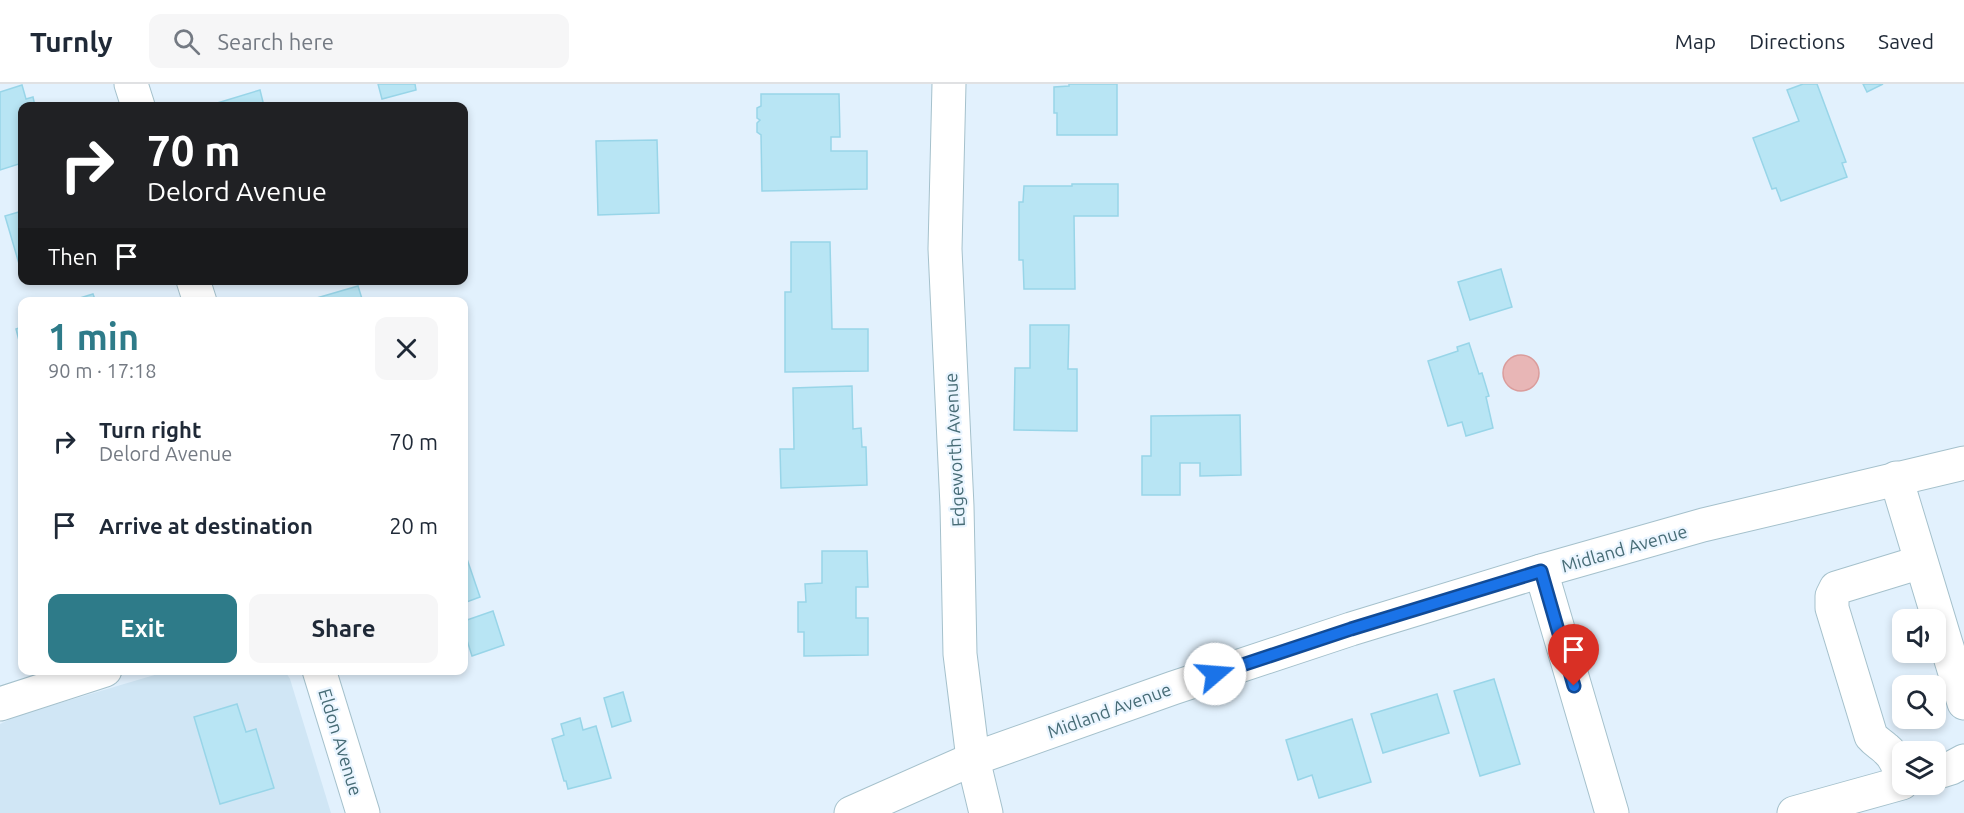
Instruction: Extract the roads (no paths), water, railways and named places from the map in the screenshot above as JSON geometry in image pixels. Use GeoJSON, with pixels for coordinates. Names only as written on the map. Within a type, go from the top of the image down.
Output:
{"type":"FeatureCollection","features":[{"type":"Feature","properties":{"kind":"street"},"geometry":{"type":"LineString","coordinates":[[131,84],[137,102]]}},
{"type":"Feature","properties":{"kind":"street","name":"Edgeworth Avenue"},"geometry":{"type":"LineString","coordinates":[[949,84],[945,249],[958,516],[960,654],[973,759],[986,813]]}},
{"type":"Feature","properties":{"kind":"street","name":"Midland Avenue"},"geometry":{"type":"LineString","coordinates":[[851,813],[973,759],[1246,663],[1541,571],[1703,525],[1964,463]]}},
{"type":"Feature","properties":{"kind":"street"},"geometry":{"type":"LineString","coordinates":[[1896,478],[1964,703]]}},
{"type":"Feature","properties":{"kind":"street"},"geometry":{"type":"LineString","coordinates":[[1892,756],[1887,749],[1878,744],[1872,735],[1832,608],[1832,596],[1836,588],[1921,562]]}},
{"type":"Feature","properties":{"kind":"street"},"geometry":{"type":"LineString","coordinates":[[1541,571],[1612,813]]}},
{"type":"Feature","properties":{"kind":"street"},"geometry":{"type":"LineString","coordinates":[[0,704],[90,675]]}},
{"type":"Feature","properties":{"kind":"street","name":"Eldon Avenue"},"geometry":{"type":"LineString","coordinates":[[321,675],[363,813]]}},
{"type":"Feature","properties":{"kind":"street"},"geometry":{"type":"LineString","coordinates":[[1946,770],[1964,761]]}},
{"type":"Feature","properties":{"kind":"street"},"geometry":{"type":"LineString","coordinates":[[1794,813],[1892,785]]}}]}
